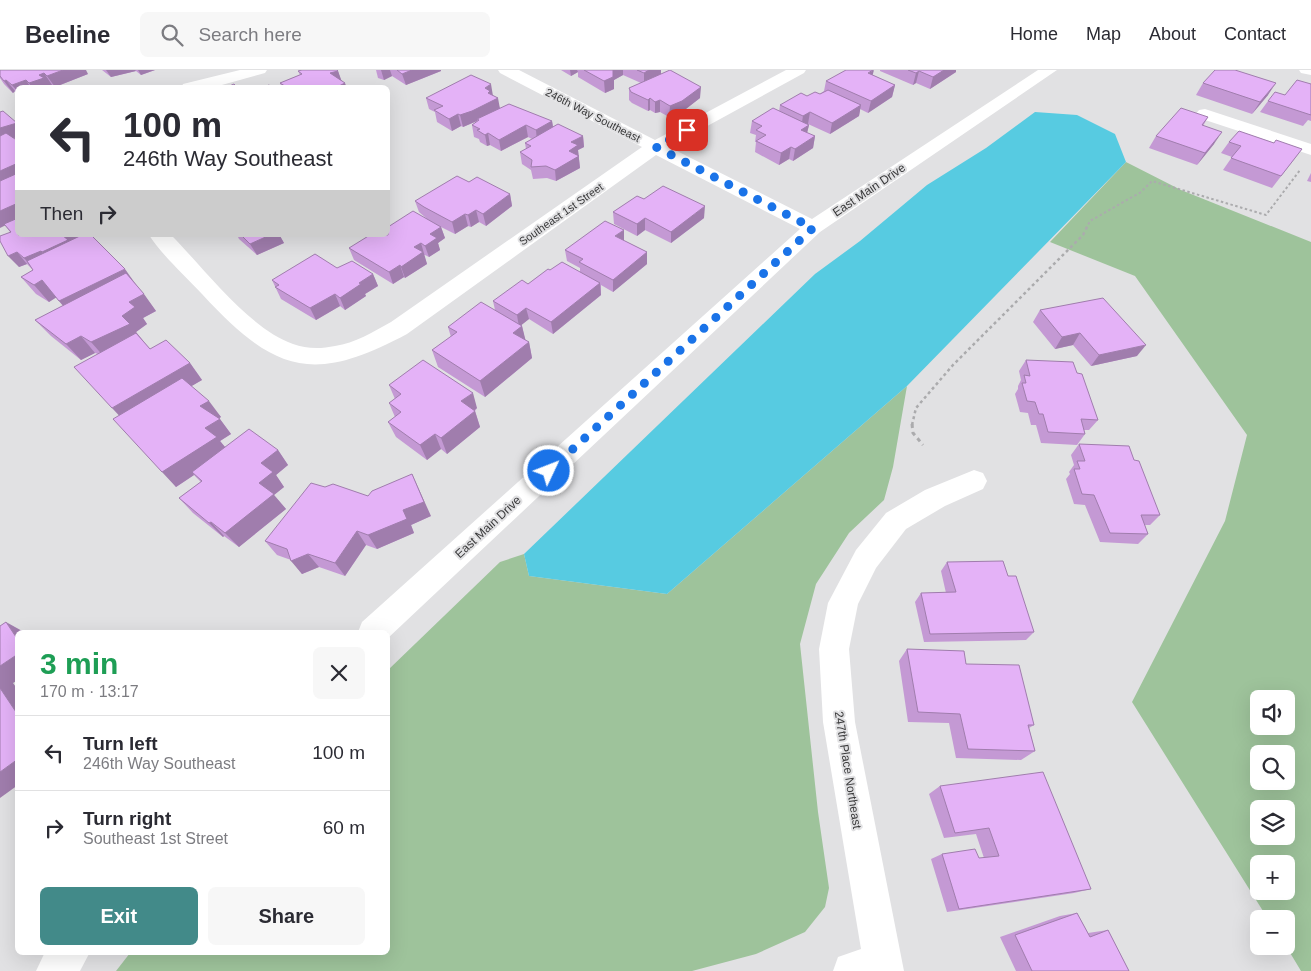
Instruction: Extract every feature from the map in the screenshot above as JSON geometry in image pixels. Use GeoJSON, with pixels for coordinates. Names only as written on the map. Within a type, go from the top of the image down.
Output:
{"type":"FeatureCollection","features":[{"type":"Feature","properties":{"kind":"street"},"geometry":{"type":"LineString","coordinates":[[201,85],[259,70]]}},
{"type":"Feature","properties":{"kind":"street","name":"246th Way Southeast"},"geometry":{"type":"LineString","coordinates":[[506,70],[813,228]]}},
{"type":"Feature","properties":{"kind":"street","name":"Southeast 1st Street"},"geometry":{"type":"LineString","coordinates":[[161,237],[249,330],[268,343],[304,355],[325,356],[347,351],[373,342],[399,328],[656,147],[798,70]]}},
{"type":"Feature","properties":{"kind":"street","name":"East Main Drive"},"geometry":{"type":"LineString","coordinates":[[375,630],[813,228],[1048,70]]}},
{"type":"Feature","properties":{"kind":"street"},"geometry":{"type":"LineString","coordinates":[[1205,114],[1308,156]]}},
{"type":"Feature","properties":{"kind":"street","name":"247th Place Northeast"},"geometry":{"type":"LineString","coordinates":[[873,968],[839,722],[834,649],[843,603],[866,559],[896,521],[935,498],[974,481]]}},
{"type":"Feature","properties":{"kind":"street"},"geometry":{"type":"LineString","coordinates":[[55,971],[68,955]]}},
{"type":"Feature","properties":{"kind":"path"},"geometry":{"type":"LineString","coordinates":[[923,445],[913,434],[912,422],[916,408],[953,365],[1084,235],[1090,220],[1141,192],[1152,181],[1266,215],[1308,156]]}},
{"type":"Feature","properties":{"kind":"green space"},"geometry":{"type":"Polygon","coordinates":[[[1126,162],[1181,190],[1311,242],[1311,971],[1301,971],[1291,955],[1295,955],[1295,910],[1262,910],[1256,900],[1295,900],[1295,855],[1250,855],[1250,890],[1132,702],[1225,521],[1247,435],[1135,276],[1050,242],[1126,162]]]}},
{"type":"Feature","properties":{"kind":"green space"},"geometry":{"type":"Polygon","coordinates":[[[907,386],[893,467],[884,500],[849,533],[816,584],[800,644],[818,812],[829,888],[825,907],[805,932],[756,954],[692,971],[116,971],[128,955],[390,955],[390,668],[500,562],[524,554],[529,576],[667,594],[907,386]]]}},
{"type":"Feature","properties":{"kind":"water"},"geometry":{"type":"Polygon","coordinates":[[[1035,112],[1077,115],[1115,134],[1126,162],[907,386],[667,594],[529,576],[524,554],[815,274],[860,241],[927,185],[986,148],[1035,112]]]}},
{"type":"Feature","properties":{"kind":"building"},"geometry":{"type":"Polygon","coordinates":[[[0,70],[63,70],[47,76],[44,73],[39,75],[44,78],[29,83],[26,80],[12,85],[6,80],[4,81],[0,76],[0,70]]]}},
{"type":"Feature","properties":{"kind":"building"},"geometry":{"type":"Polygon","coordinates":[[[337,70],[330,73],[345,83],[341,85],[283,85],[280,83],[302,74],[298,71],[337,70]]]}},
{"type":"Feature","properties":{"kind":"building"},"geometry":{"type":"Polygon","coordinates":[[[397,70],[412,70],[402,74],[397,70]]]}},
{"type":"Feature","properties":{"kind":"building"},"geometry":{"type":"Polygon","coordinates":[[[584,70],[613,70],[613,77],[604,81],[584,70]]]}},
{"type":"Feature","properties":{"kind":"building"},"geometry":{"type":"Polygon","coordinates":[[[637,70],[649,70],[644,73],[637,70]]]}},
{"type":"Feature","properties":{"kind":"building"},"geometry":{"type":"Polygon","coordinates":[[[670,70],[701,87],[682,101],[670,106],[660,100],[655,102],[650,98],[648,100],[631,92],[629,88],[670,70]]]}},
{"type":"Feature","properties":{"kind":"building"},"geometry":{"type":"Polygon","coordinates":[[[846,70],[873,70],[868,73],[895,85],[871,101],[826,81],[846,70]]]}},
{"type":"Feature","properties":{"kind":"building"},"geometry":{"type":"Polygon","coordinates":[[[908,70],[944,70],[933,77],[919,71],[916,73],[908,70]]]}},
{"type":"Feature","properties":{"kind":"building"},"geometry":{"type":"Polygon","coordinates":[[[1215,70],[1235,70],[1276,83],[1260,102],[1203,83],[1215,70]]]}},
{"type":"Feature","properties":{"kind":"building"},"geometry":{"type":"Polygon","coordinates":[[[471,75],[491,84],[485,88],[490,91],[488,93],[498,98],[472,111],[458,114],[449,119],[434,110],[443,106],[426,98],[471,75]]]}},
{"type":"Feature","properties":{"kind":"building"},"geometry":{"type":"Polygon","coordinates":[[[1297,80],[1311,84],[1311,115],[1268,101],[1275,92],[1285,95],[1297,80]]]}},
{"type":"Feature","properties":{"kind":"building"},"geometry":{"type":"Polygon","coordinates":[[[828,90],[861,105],[832,123],[810,112],[803,116],[780,105],[801,93],[807,96],[815,92],[820,94],[828,90]]]}},
{"type":"Feature","properties":{"kind":"building"},"geometry":{"type":"Polygon","coordinates":[[[509,104],[552,121],[536,130],[526,125],[499,140],[488,133],[485,135],[477,130],[480,129],[472,125],[479,120],[477,119],[509,104]]]}},
{"type":"Feature","properties":{"kind":"building"},"geometry":{"type":"Polygon","coordinates":[[[773,108],[809,125],[801,130],[815,136],[795,149],[791,147],[781,153],[756,141],[766,135],[756,130],[762,126],[752,121],[773,108]]]}},
{"type":"Feature","properties":{"kind":"building"},"geometry":{"type":"Polygon","coordinates":[[[1181,108],[1208,117],[1202,125],[1222,132],[1205,153],[1156,136],[1181,108]]]}},
{"type":"Feature","properties":{"kind":"building"},"geometry":{"type":"Polygon","coordinates":[[[3,111],[15,121],[15,124],[0,128],[0,112],[3,111]]]}},
{"type":"Feature","properties":{"kind":"building"},"geometry":{"type":"Polygon","coordinates":[[[558,124],[583,136],[571,142],[578,145],[569,151],[579,156],[555,170],[546,166],[531,167],[532,160],[520,152],[531,146],[525,143],[558,124]]]}},
{"type":"Feature","properties":{"kind":"building"},"geometry":{"type":"Polygon","coordinates":[[[1239,131],[1274,143],[1276,140],[1302,149],[1281,176],[1231,158],[1241,146],[1229,142],[1239,131]]]}},
{"type":"Feature","properties":{"kind":"building"},"geometry":{"type":"Polygon","coordinates":[[[6,133],[15,139],[15,164],[0,171],[0,136],[6,133]]]}},
{"type":"Feature","properties":{"kind":"building"},"geometry":{"type":"Polygon","coordinates":[[[15,174],[15,204],[0,211],[0,181],[15,174]]]}},
{"type":"Feature","properties":{"kind":"building"},"geometry":{"type":"Polygon","coordinates":[[[457,176],[469,182],[477,177],[510,194],[483,214],[476,210],[452,222],[415,201],[457,176]]]}},
{"type":"Feature","properties":{"kind":"building"},"geometry":{"type":"Polygon","coordinates":[[[663,186],[705,206],[671,232],[645,218],[637,224],[613,212],[637,196],[644,199],[663,186]]]}},
{"type":"Feature","properties":{"kind":"building"},"geometry":{"type":"Polygon","coordinates":[[[413,211],[441,227],[430,234],[437,238],[425,246],[421,243],[414,247],[423,252],[401,267],[400,265],[389,272],[349,248],[367,237],[390,237],[390,226],[413,211]]]}},
{"type":"Feature","properties":{"kind":"building"},"geometry":{"type":"Polygon","coordinates":[[[15,219],[15,237],[64,237],[68,240],[24,258],[17,252],[8,256],[0,241],[0,236],[11,232],[4,224],[15,219]]]}},
{"type":"Feature","properties":{"kind":"building"},"geometry":{"type":"Polygon","coordinates":[[[605,221],[624,230],[615,236],[647,252],[613,280],[579,262],[583,259],[565,250],[605,221]]]}},
{"type":"Feature","properties":{"kind":"building"},"geometry":{"type":"Polygon","coordinates":[[[78,237],[93,237],[125,269],[59,301],[42,280],[34,285],[21,277],[33,270],[27,261],[78,237]]]}},
{"type":"Feature","properties":{"kind":"building"},"geometry":{"type":"Polygon","coordinates":[[[243,237],[266,237],[250,244],[243,237]]]}},
{"type":"Feature","properties":{"kind":"building"},"geometry":{"type":"Polygon","coordinates":[[[315,254],[337,268],[352,261],[373,274],[340,298],[335,294],[310,308],[275,287],[279,285],[272,280],[315,254]]]}},
{"type":"Feature","properties":{"kind":"building"},"geometry":{"type":"Polygon","coordinates":[[[562,262],[600,283],[551,322],[526,308],[517,315],[493,301],[522,280],[528,284],[548,269],[550,270],[562,262]]]}},
{"type":"Feature","properties":{"kind":"building"},"geometry":{"type":"Polygon","coordinates":[[[126,273],[144,294],[129,302],[135,307],[122,316],[130,324],[91,342],[81,336],[66,344],[35,320],[126,273]]]}},
{"type":"Feature","properties":{"kind":"building"},"geometry":{"type":"Polygon","coordinates":[[[1103,298],[1146,345],[1099,355],[1080,333],[1062,337],[1040,310],[1103,298]]]}},
{"type":"Feature","properties":{"kind":"building"},"geometry":{"type":"Polygon","coordinates":[[[481,302],[522,326],[513,333],[529,342],[480,381],[432,350],[457,332],[448,327],[481,302]]]}},
{"type":"Feature","properties":{"kind":"building"},"geometry":{"type":"Polygon","coordinates":[[[136,333],[150,349],[166,340],[190,363],[112,408],[74,367],[136,333]]]}},
{"type":"Feature","properties":{"kind":"building"},"geometry":{"type":"Polygon","coordinates":[[[423,360],[473,393],[461,401],[475,411],[441,438],[435,434],[420,445],[388,422],[401,412],[389,403],[401,394],[389,385],[423,360]]]}},
{"type":"Feature","properties":{"kind":"building"},"geometry":{"type":"Polygon","coordinates":[[[1026,360],[1073,362],[1077,373],[1082,374],[1098,420],[1081,419],[1085,434],[1048,432],[1043,414],[1039,414],[1035,402],[1027,401],[1022,383],[1026,383],[1024,375],[1030,376],[1026,360]]]}},
{"type":"Feature","properties":{"kind":"building"},"geometry":{"type":"Polygon","coordinates":[[[182,378],[209,401],[200,406],[220,419],[205,428],[217,437],[162,472],[113,419],[182,378]]]}},
{"type":"Feature","properties":{"kind":"building"},"geometry":{"type":"Polygon","coordinates":[[[249,429],[278,450],[261,463],[273,472],[259,483],[274,494],[225,533],[211,522],[209,523],[179,498],[202,481],[192,472],[249,429]]]}},
{"type":"Feature","properties":{"kind":"building"},"geometry":{"type":"Polygon","coordinates":[[[1079,444],[1129,446],[1134,460],[1139,461],[1160,515],[1141,515],[1148,534],[1110,533],[1094,495],[1082,494],[1074,469],[1080,469],[1077,461],[1085,461],[1079,444]]]}},
{"type":"Feature","properties":{"kind":"building"},"geometry":{"type":"Polygon","coordinates":[[[412,474],[424,502],[403,510],[407,519],[368,535],[357,531],[335,563],[308,554],[291,561],[287,549],[265,541],[311,483],[325,487],[333,484],[368,496],[372,491],[412,474]]]}},
{"type":"Feature","properties":{"kind":"building"},"geometry":{"type":"Polygon","coordinates":[[[1003,561],[1008,576],[1016,576],[1034,632],[930,634],[921,593],[956,592],[947,562],[1003,561]]]}},
{"type":"Feature","properties":{"kind":"building"},"geometry":{"type":"Polygon","coordinates":[[[6,622],[15,636],[15,656],[0,666],[0,626],[6,622]]]}},
{"type":"Feature","properties":{"kind":"building"},"geometry":{"type":"Polygon","coordinates":[[[907,649],[964,651],[966,664],[1019,665],[1034,725],[1028,725],[1035,751],[968,749],[960,714],[918,712],[907,649]]]}},
{"type":"Feature","properties":{"kind":"building"},"geometry":{"type":"Polygon","coordinates":[[[0,688],[15,710],[15,761],[0,772],[0,688]]]}},
{"type":"Feature","properties":{"kind":"building"},"geometry":{"type":"Polygon","coordinates":[[[1043,772],[1091,889],[959,909],[942,854],[975,849],[979,858],[999,856],[989,828],[955,833],[940,786],[1043,772]]]}},
{"type":"Feature","properties":{"kind":"building"},"geometry":{"type":"Polygon","coordinates":[[[1077,913],[1090,937],[1108,930],[1129,971],[1032,971],[1015,935],[1077,913]]]}},
{"type":"Feature","properties":{"kind":"route"},"geometry":{"type":"LineString","coordinates":[[549,471],[813,228],[656,147],[687,130]]}}]}
